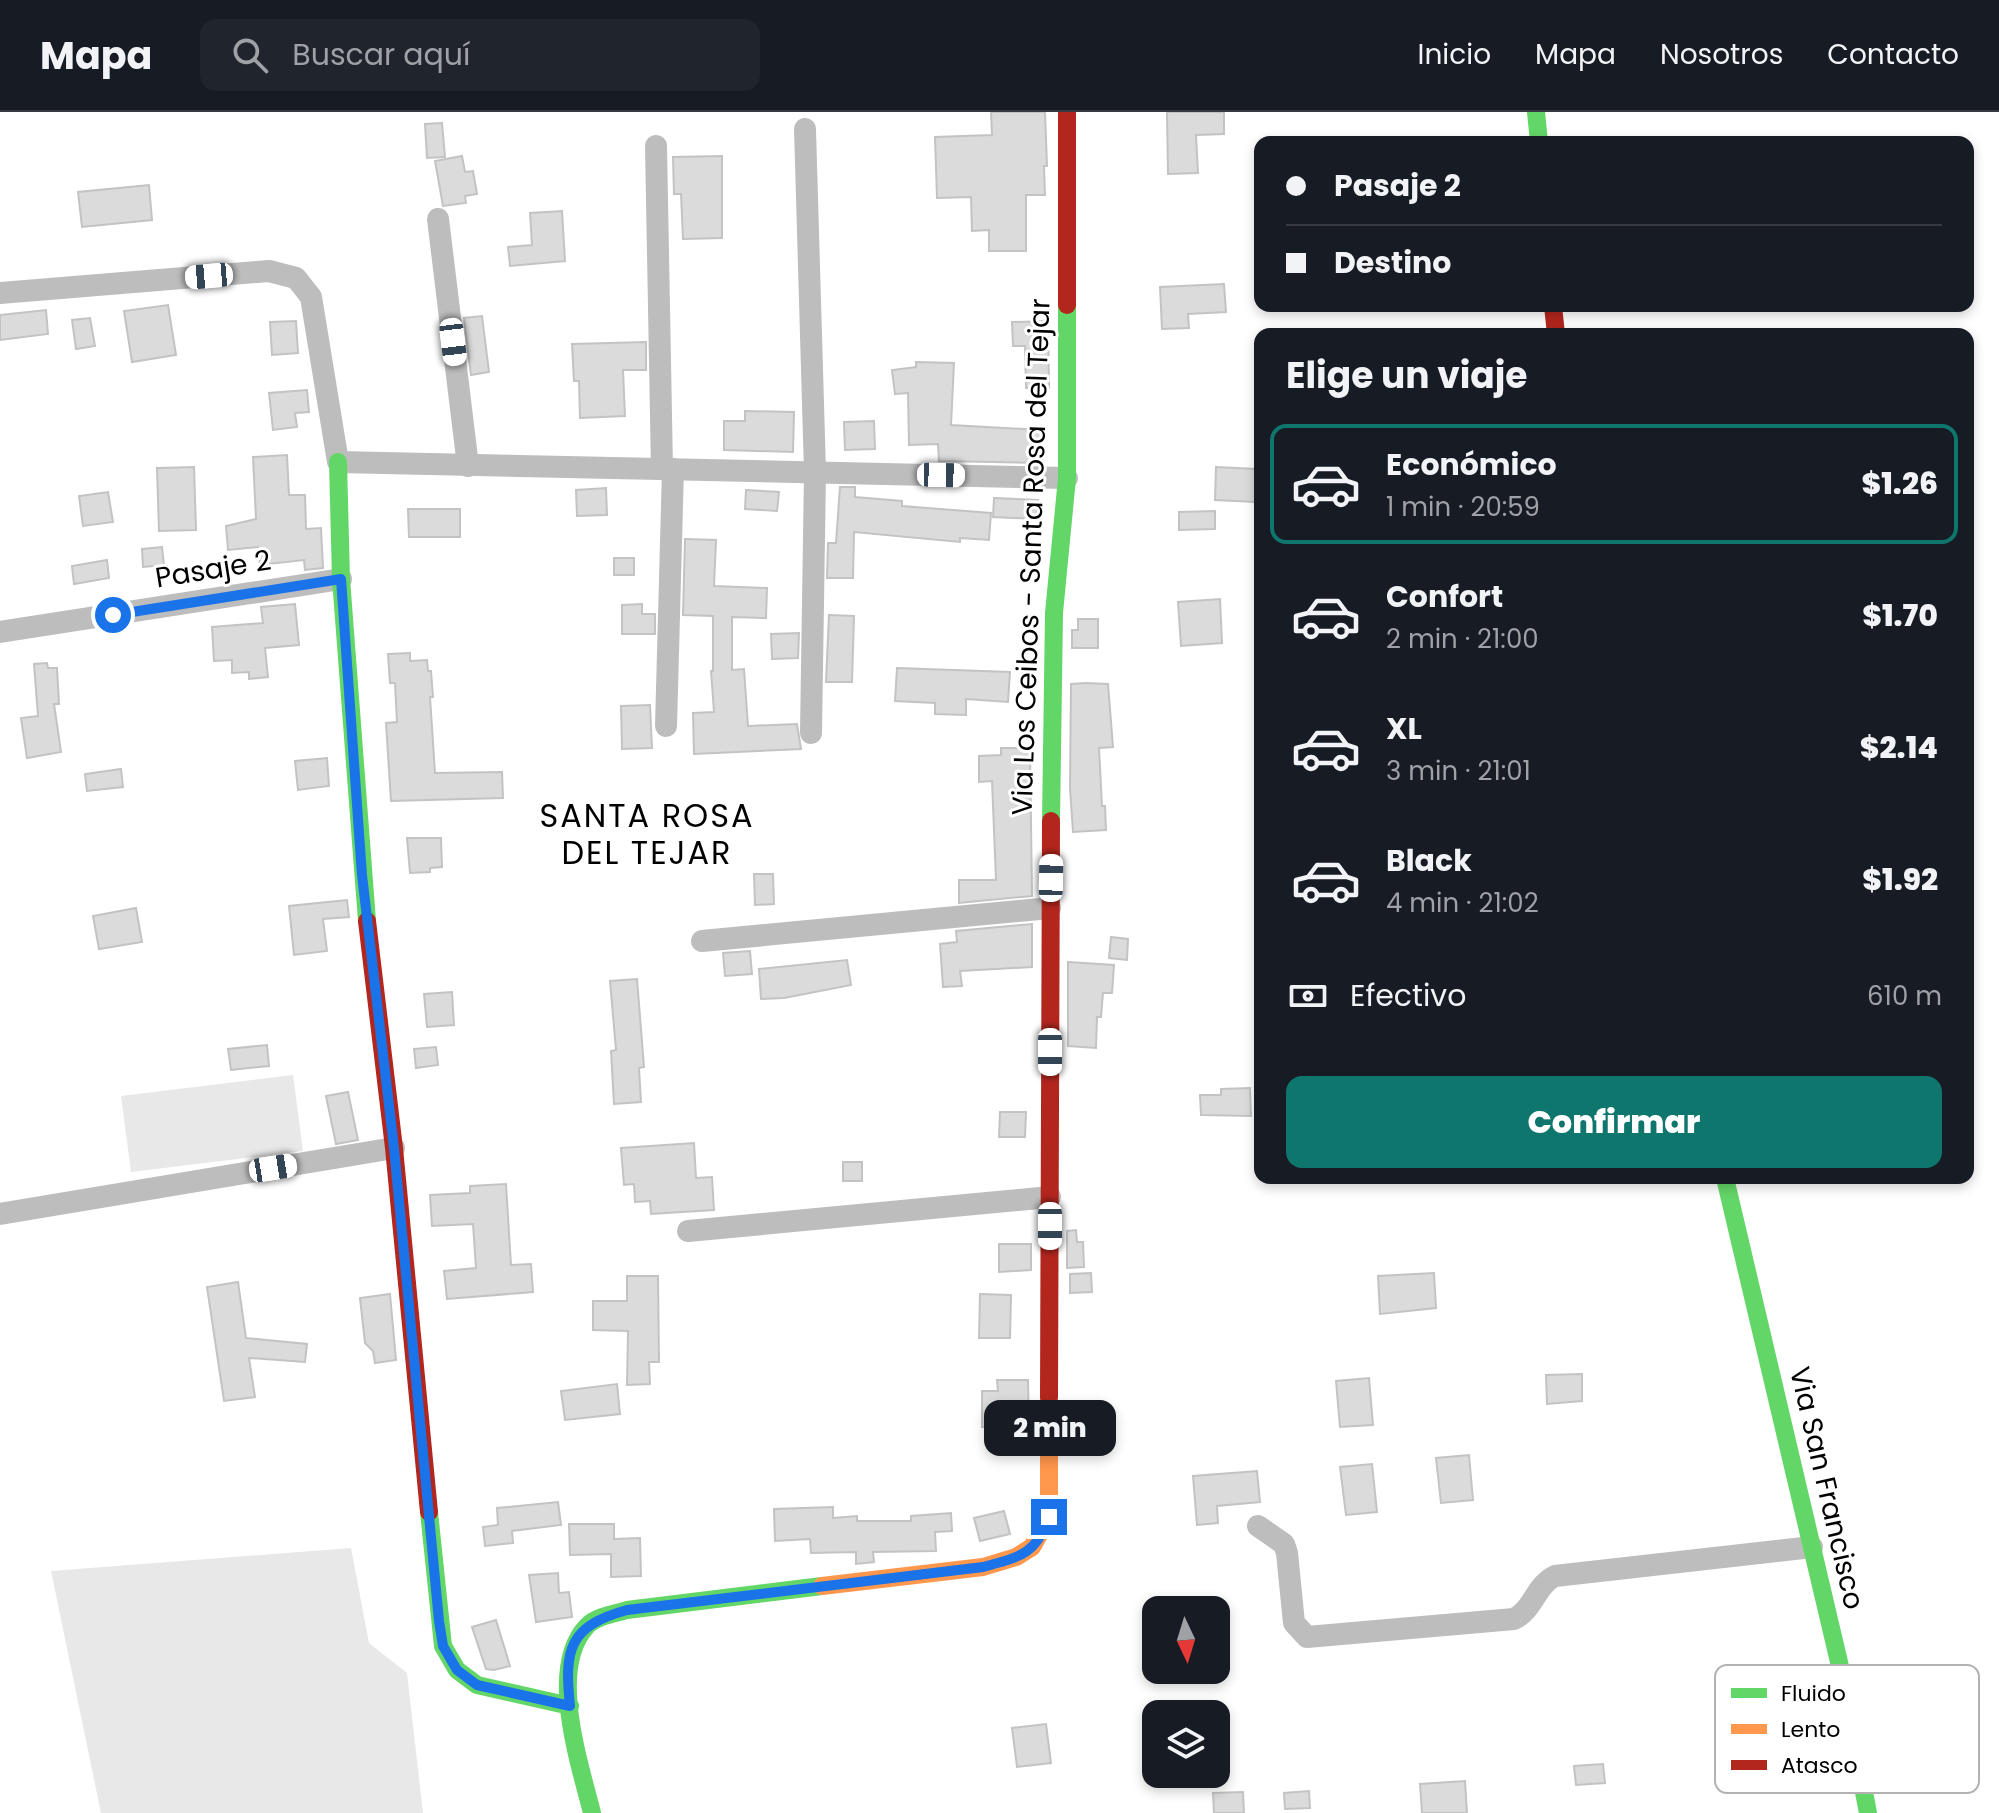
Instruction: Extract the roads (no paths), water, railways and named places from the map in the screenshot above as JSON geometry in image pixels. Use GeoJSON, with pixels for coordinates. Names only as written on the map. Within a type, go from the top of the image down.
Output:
{"type":"FeatureCollection","features":[{"type":"Feature","properties":{"kind":"main road","name":"Via Los Ceibos - Santa Rosa del Tejar"},"geometry":{"type":"LineString","coordinates":[[592,1813],[570,1706],[569,1661],[574,1642],[585,1627],[599,1618],[627,1610],[983,1567],[1030,1550],[1043,1536],[1049,1517],[1050,908],[1054,613],[1067,478],[1067,112]]}},
{"type":"Feature","properties":{"kind":"main road"},"geometry":{"type":"LineString","coordinates":[[1536,112],[1538,136]]}},
{"type":"Feature","properties":{"kind":"main road"},"geometry":{"type":"LineString","coordinates":[[338,462],[341,579],[362,875],[394,1148],[443,1646],[457,1670],[477,1685],[570,1706]]}},
{"type":"Feature","properties":{"kind":"main road","name":"Via San Francisco"},"geometry":{"type":"LineString","coordinates":[[1726,1184],[1840,1665]]}},
{"type":"Feature","properties":{"kind":"main road","name":"Via San Francisco"},"geometry":{"type":"LineString","coordinates":[[1864,1793],[1868,1813]]}},
{"type":"Feature","properties":{"kind":"street"},"geometry":{"type":"LineString","coordinates":[[805,129],[815,472],[811,733]]}},
{"type":"Feature","properties":{"kind":"street"},"geometry":{"type":"LineString","coordinates":[[656,146],[667,469],[666,726]]}},
{"type":"Feature","properties":{"kind":"street"},"geometry":{"type":"LineString","coordinates":[[438,219],[468,466]]}},
{"type":"Feature","properties":{"kind":"street"},"geometry":{"type":"LineString","coordinates":[[0,293],[269,271],[296,278],[311,297],[338,462],[1067,478]]}},
{"type":"Feature","properties":{"kind":"street","name":"Pasaje 2"},"geometry":{"type":"LineString","coordinates":[[0,632],[341,579]]}},
{"type":"Feature","properties":{"kind":"street"},"geometry":{"type":"LineString","coordinates":[[702,941],[1050,908]]}},
{"type":"Feature","properties":{"kind":"street"},"geometry":{"type":"LineString","coordinates":[[0,1214],[394,1148]]}},
{"type":"Feature","properties":{"kind":"street"},"geometry":{"type":"LineString","coordinates":[[688,1231],[1050,1197]]}},
{"type":"Feature","properties":{"kind":"street"},"geometry":{"type":"LineString","coordinates":[[1258,1526],[1284,1544],[1294,1623],[1307,1637],[1514,1619],[1530,1607],[1540,1586],[1555,1576],[1812,1547]]}},
{"type":"Feature","properties":{"kind":"district","name":"SANTA ROSA DEL TEJAR"},"geometry":{"type":"Point","coordinates":[647,834]}}]}
